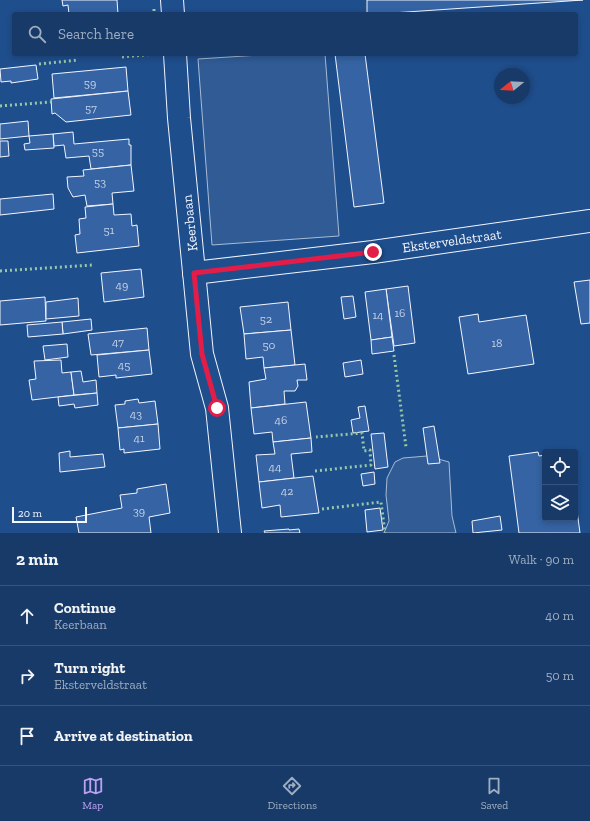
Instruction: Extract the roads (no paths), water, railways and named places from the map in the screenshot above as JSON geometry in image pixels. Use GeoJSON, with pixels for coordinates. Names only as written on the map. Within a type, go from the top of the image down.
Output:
{"type":"FeatureCollection","features":[{"type":"Feature","properties":{"kind":"street"},"geometry":{"type":"LineString","coordinates":[[172,0],[172,12]]}},
{"type":"Feature","properties":{"kind":"street","name":"Keerbaan"},"geometry":{"type":"LineString","coordinates":[[175,56],[179,118],[202,354],[217,408],[230,533]]}},
{"type":"Feature","properties":{"kind":"street","name":"Eksterveldstraat"},"geometry":{"type":"LineString","coordinates":[[194,273],[373,252],[590,221]]}}]}
